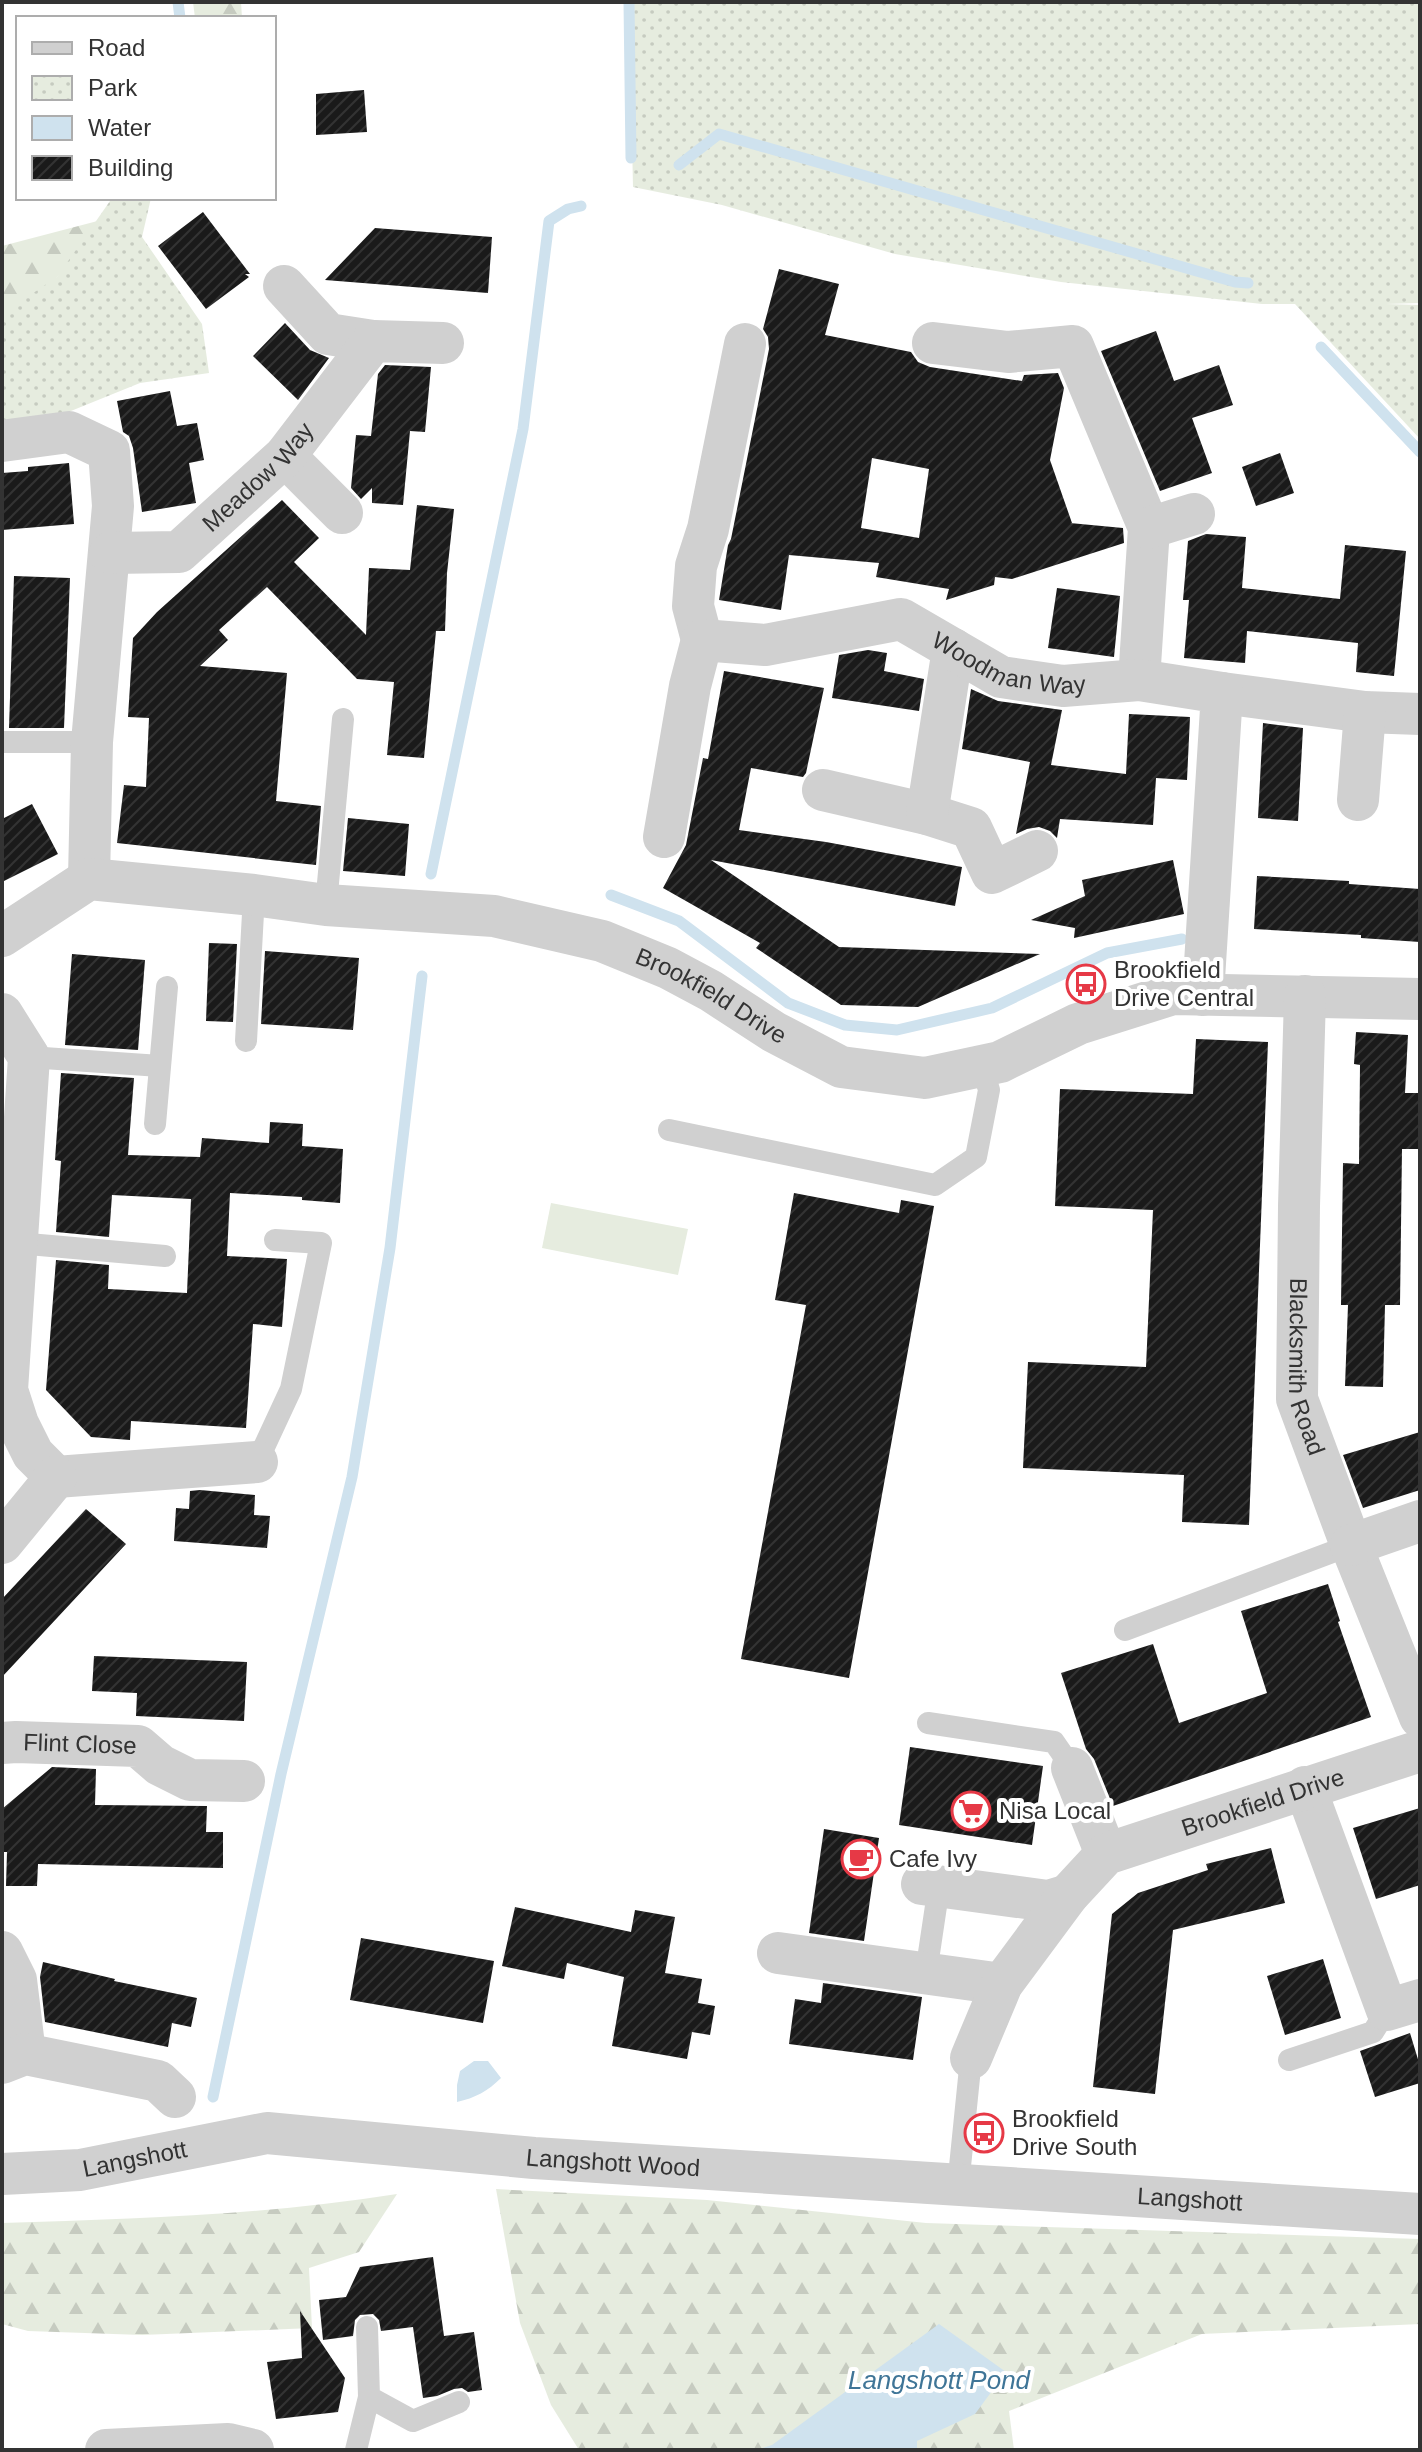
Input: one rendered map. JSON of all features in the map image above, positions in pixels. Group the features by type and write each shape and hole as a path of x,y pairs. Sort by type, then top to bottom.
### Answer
{"street":[{"path":"284,286 328,334 373,341 443,343"},
{"name":"Meadow Way","path":"110,553 179,552 285,456 373,341"},
{"path":"933,343 1008,352 1073,346 1149,528 1139,680"},
{"path":"664,837 690,686 702,640 693,606 696,566 708,529 745,344"},
{"path":"2,441 69,432 109,451 113,506 92,742 89,879 2,936"},
{"path":"285,456 342,513"},
{"path":"1149,528 1194,514"},
{"name":"Woodman Way","path":"702,640 765,645 901,619 1001,677 1063,686 1139,680 1365,712 1420,714"},
{"path":"927,814 953,649"},
{"path":"1203,995 1222,693"},
{"path":"1358,800 1365,712"},
{"path":"823,790 927,814 971,828 992,873 1037,851"},
{"name":"Brookfield Drive","path":"89,879 326,905 494,916 602,941 668,968 711,991 774,1032 841,1067 925,1078 1000,1062 1078,1024 1173,994 1420,999"},
{"name":"Blacksmith Road","path":"1305,996 1297,1399 1420,1717"},
{"path":"2,1014 29,1057 5,1390 33,1454 56,1477"},
{"path":"2,1543 56,1477 257,1462"},
{"path":"1351,1545 1420,1521"},
{"name":"Flint Close","path":"2,1743 138,1746 160,1765 190,1780 244,1781"},
{"name":"Brookfield Drive","path":"1106,1854 1420,1751"},
{"path":"971,2058 1002,1984 1068,1895 1106,1854 1072,1768"},
{"path":"1305,1787 1404,2005"},
{"path":"930,1885 1048,1901 1068,1895"},
{"path":"2,1952 16,1980 14,2058 158,2081 175,2097"},
{"path":"778,1953 1002,1984"},
{"name":"Langshott Wood","path":"267,2133 534,2158 958,2186"},
{"name":"Langshott","path":"2,2174 80,2170 267,2133"},
{"name":"Langshott","path":"958,2186 1420,2214"},
{"path":"106,2450 228,2444 253,2450"}],"lane":[{"path":"326,905 343,719"},
{"path":"2,742 92,742"},
{"path":"246,1041 254,895"},
{"path":"155,1124 167,987"},
{"path":"29,1057 160,1066"},
{"path":"669,1130 935,1185 976,1157 989,1090 982,1066"},
{"path":"257,1462 291,1389 321,1243 275,1240"},
{"path":"17,1243 165,1256"},
{"path":"1125,1630 1351,1545"},
{"path":"928,1723 1054,1742 1072,1768"},
{"path":"926,1973 930,1885"},
{"path":"1289,2060 1373,2032 1404,2005"},
{"path":"958,2186 971,2058"},
{"path":"356,2450 369,2397 367,2327"},
{"path":"369,2397 413,2421 459,2402"}],"green space":[{"path":"193,2 241,2 242,16 195,16"},
{"path":"629,2 1420,2 1420,303 1386,304 1420,305 1420,439 1295,304 1262,304 1061,282 895,254 722,205 633,187"},
{"path":"151,200 142,237 202,324 209,373 140,383 66,413 2,423 2,314 57,277 110,201"},
{"path":"109,218 45,291 2,317 2,246"},
{"path":"551,1203 688,1229 678,1275 542,1248"},
{"path":"496,2189 707,2200 926,2223 1420,2239 1420,2324 1202,2334 1009,2411 1014,2450 579,2450 551,2405 520,2323"},
{"path":"397,2194 359,2252 309,2268 312,2328 142,2335 28,2331 2,2324 2,2223 249,2211"}],"water":[{"path":"474,2061 488,2061 501,2078 481,2093 457,2102 460,2071"},
{"name":"Langshott Pond","path":"939,2324 1006,2372 975,2414 917,2441 917,2450 757,2450 772,2445"}],"building":[{"path":"364,90 367,132 316,135 316,94"},
{"path":"203,212 250,274 245,274 249,277 206,309 158,246"},
{"path":"375,228 492,237 488,293 325,280"},
{"path":"779,269 839,284 825,335 911,352 918,362 930,367 1022,381 1024,375 1058,373 1064,388 1050,460 1070,523 1123,528 1124,543 1012,579 995,577 994,585 946,600 949,589 876,577 879,563 789,555 781,610 719,600 769,349 768,337 763,329","holes":["872,458 929,469 919,538 861,528"]},
{"path":"285,323 310,350 329,358 298,400 253,356"},
{"path":"1156,331 1174,381 1219,365 1233,405 1192,418 1212,473 1160,491 1101,351"},
{"path":"385,365 431,367 425,432 410,431 403,505 372,503 372,488 361,499 351,488 356,435 371,436 378,374"},
{"path":"170,391 177,426 197,423 204,460 189,463 196,503 142,512 133,448 129,436 123,432 117,401"},
{"path":"1280,453 1294,493 1256,506 1242,467"},
{"path":"69,463 74,524 2,530 2,473"},
{"path":"282,500 319,538 294,562 366,635 369,568 410,570 417,505 454,509 445,631 436,631 424,758 387,755 394,682 357,679 267,587 219,630 228,640 200,666 287,673 276,801 321,806 316,865 117,843 124,785 146,787 149,718 128,717 133,638 157,612"},
{"path":"1206,534 1246,537 1242,588 1340,599 1345,545 1406,551 1394,676 1356,672 1358,643 1247,631 1245,663 1184,658 1189,600 1183,600 1188,541"},
{"path":"14,576 70,578 64,728 9,728"},
{"path":"1057,588 1120,596 1114,657 1048,648"},
{"path":"868,650 887,653 884,671 924,679 919,711 832,698 839,655"},
{"path":"724,671 824,688 806,773 803,777 751,768 739,830 826,842 962,867 955,906 711,860 839,947 1040,954 918,1007 841,1005 756,948 760,943 663,888 686,845 703,758 708,759"},
{"path":"971,689 998,701 1062,710 1051,765 1126,774 1129,714 1190,717 1187,780 1156,778 1153,825 1060,819 1057,838 1039,827 1016,834 1030,762 962,749"},
{"path":"1263,723 1303,728 1298,821 1258,818"},
{"path":"32,804 58,854 2,882 2,819"},
{"path":"348,818 409,824 405,876 343,871"},
{"path":"1173,860 1184,914 1074,938 1075,928 1031,920 1085,896 1082,880"},
{"path":"1257,876 1420,889 1420,942 1254,929"},
{"path":"209,943 237,944 233,1022 206,1021"},
{"path":"265,951 359,958 353,1030 261,1024"},
{"path":"72,954 145,960 138,1050 65,1045"},
{"path":"1356,1032 1408,1035 1405,1093 1418,1093 1418,1149 1402,1149 1400,1305 1385,1305 1383,1387 1345,1386 1348,1305 1341,1305 1343,1163 1359,1164 1360,1065 1354,1064"},
{"path":"1196,1039 1268,1042 1249,1525 1182,1522 1184,1475 1023,1468 1028,1362 1146,1367 1153,1210 1055,1206 1060,1089 1193,1094"},
{"path":"61,1073 134,1078 128,1155 200,1157 202,1138 269,1143 270,1122 303,1124 302,1146 343,1149 340,1203 302,1200 302,1197 230,1193 227,1256 287,1259 282,1327 253,1324 246,1428 131,1421 130,1440 91,1437 46,1390 56,1260 109,1265 108,1289 187,1293 191,1199 112,1195 109,1237 56,1232 61,1161 55,1160"},
{"path":"794,1193 899,1213 901,1200 934,1206 849,1678 741,1659 806,1305 775,1300"},
{"path":"1420,1432 1420,1490 1363,1508 1343,1455"},
{"path":"190,1491 255,1495 254,1515 270,1516 267,1548 174,1541 176,1508 189,1509"},
{"path":"86,1509 126,1544 2,1677 2,1599"},
{"path":"1328,1584 1371,1717 1113,1806 1094,1759 1086,1749 1061,1673 1153,1644 1179,1723 1267,1693 1241,1611"},
{"path":"94,1656 247,1662 244,1721 136,1716 137,1693 92,1691"},
{"path":"910,1747 1043,1766 1032,1845 899,1825"},
{"path":"52,1767 96,1769 95,1805 207,1806 206,1832 223,1832 223,1868 38,1864 37,1886 6,1886 7,1852 2,1852 2,1809"},
{"path":"1420,1808 1420,1885 1376,1899 1353,1828"},
{"path":"824,1829 879,1838 864,1941 809,1933"},
{"path":"1271,1848 1285,1903 1173,1930 1155,2094 1093,2087 1112,1914 1138,1893 1208,1870 1206,1864"},
{"path":"515,1907 631,1932 635,1910 675,1917 665,1973 702,1979 698,2003 715,2006 710,2035 692,2032 687,2059 612,2046 624,1977 567,1963 564,1979 502,1966"},
{"path":"361,1938 494,1961 483,2023 350,2000"},
{"path":"1323,1959 1341,2018 1285,2035 1267,1976"},
{"path":"43,1962 197,1998 191,2027 172,2023 168,2047 45,2022 40,1977"},
{"path":"823,1983 922,1997 913,2060 789,2044 795,1999 821,2003"},
{"path":"1410,2033 1420,2066 1420,2083 1375,2097 1360,2051"},
{"path":"433,2257 444,2336 474,2332 482,2390 468,2392 462,2388 454,2389 423,2398 413,2327 381,2331 379,2320 373,2314 360,2315 355,2320 353,2336 323,2340 319,2300 346,2297 360,2267"},
{"path":"300,2311 345,2378 338,2412 276,2419 267,2362 302,2358"}],"waterway":[{"path":"178,2 180,16"},
{"path":"629,2 631,158"},
{"path":"679,165 719,134 1235,282 1248,283"},
{"path":"431,874 523,429 549,221 568,209 581,206"},
{"path":"1321,347 1420,452"},
{"path":"611,895 679,921 788,1003 845,1025 897,1030 992,1008 1107,953 1182,939"},
{"path":"213,2097 281,1774 352,1477 390,1248 422,976"}],"place":[{"name":"Brookfield Drive Central","path":"1086,984"},
{"name":"Nisa Local","path":"971,1811"},
{"name":"Cafe Ivy","path":"861,1859"},
{"name":"Brookfield Drive South","path":"984,2133"}]}
